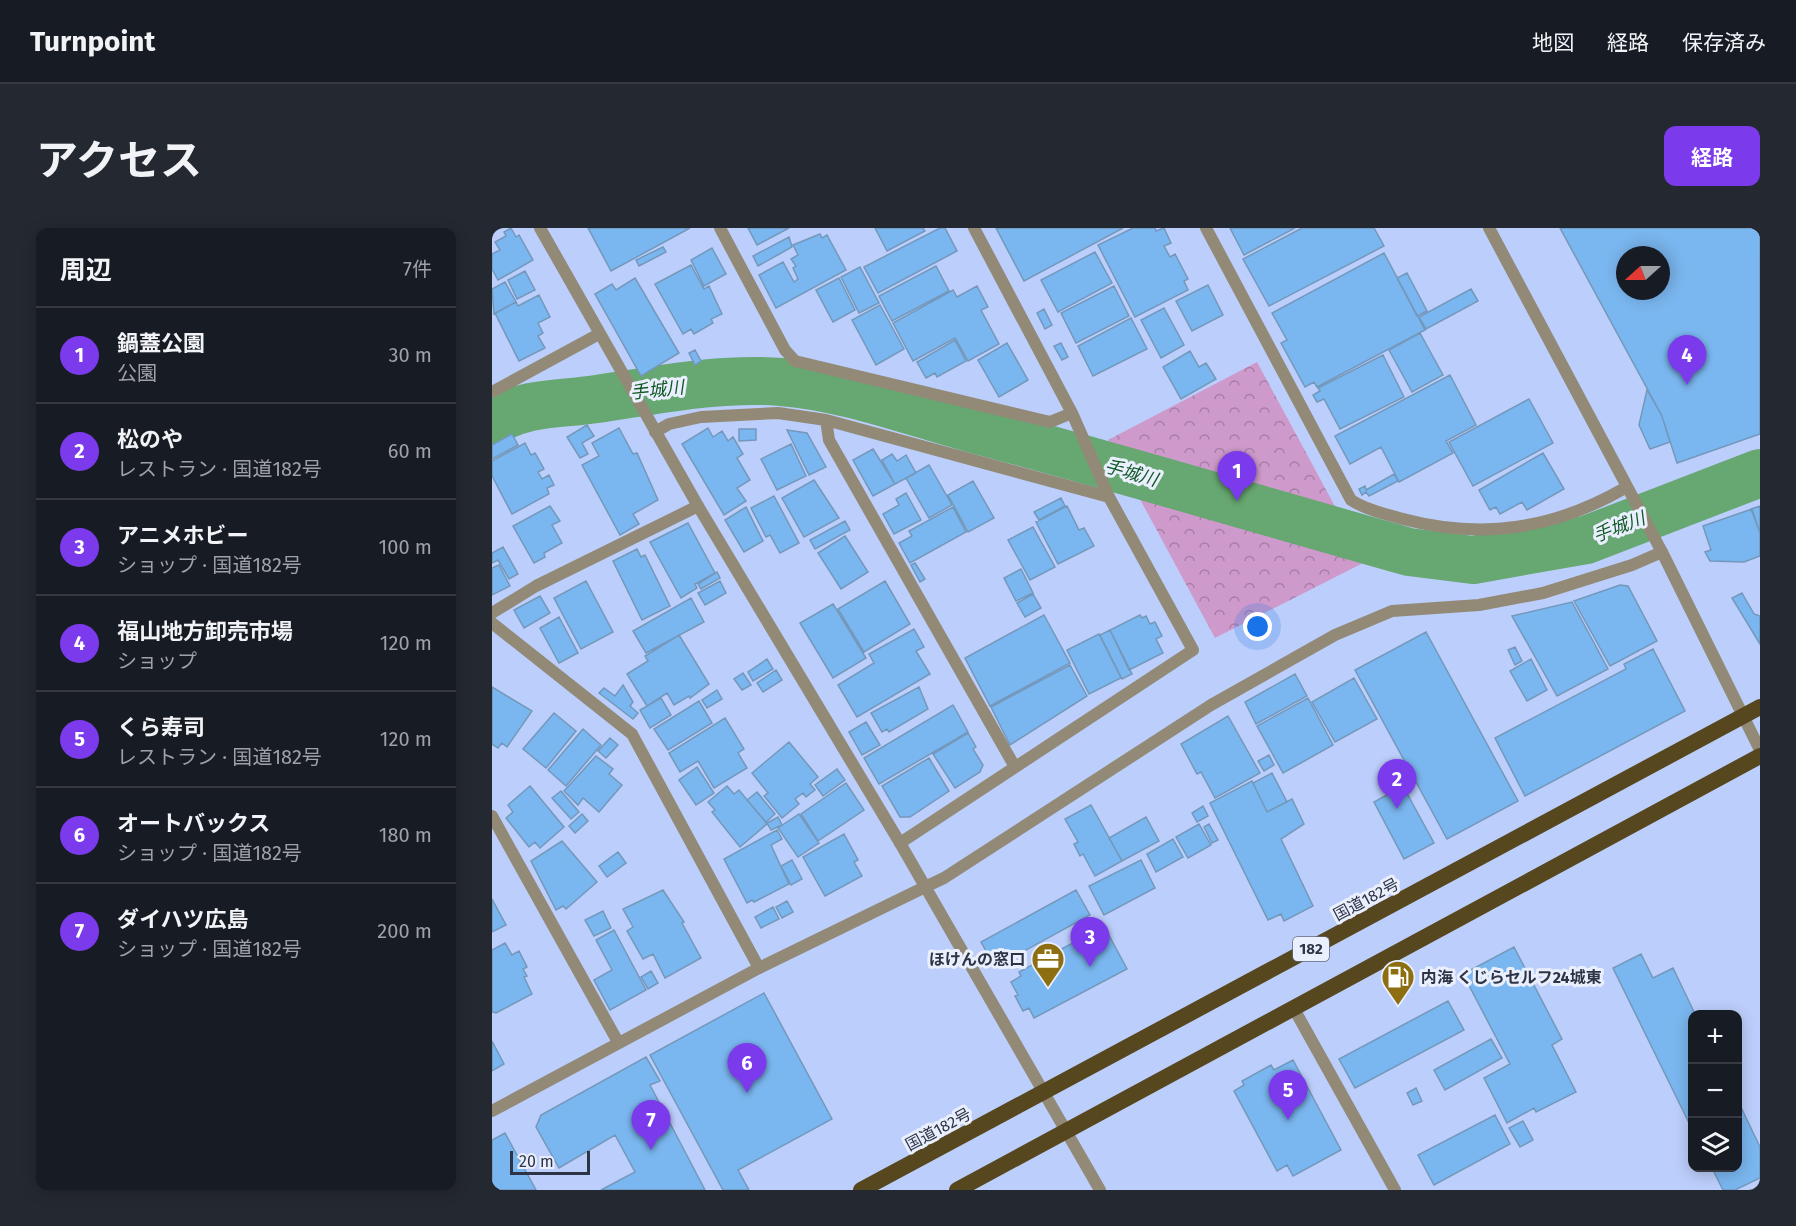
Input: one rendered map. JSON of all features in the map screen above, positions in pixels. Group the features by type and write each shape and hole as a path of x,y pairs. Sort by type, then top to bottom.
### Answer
{"highway":[{"name":"国道182号","path":"861,1190 1760,707"},
{"name":"182","path":"957,1190 1760,756"}],"street":[{"path":"540,228 698,506 900,843 1100,1190"},
{"path":"720,228 785,350 795,361 1050,422 1072,413"},
{"path":"900,843 1193,650 1107,492 1072,413 974,228"},
{"path":"1206,228 1351,500 1364,508 1438,527 1468,531 1512,530 1628,492"},
{"path":"1489,228 1659,548 1760,750"},
{"path":"492,392 599,333"},
{"path":"655,432 669,424 701,417 778,413 826,420 1107,492"},
{"path":"826,420 829,441 1015,767"},
{"path":"492,613 536,586 698,506"},
{"path":"492,1111 759,968 944,878 1211,705 1335,635 1392,611 1479,605 1543,593 1632,565 1659,548"},
{"path":"492,623 632,734 759,968"},
{"path":"492,816 618,1042"},
{"path":"1293,1007 1395,1190"}],"green space":[{"path":"1257,362 1365,562 1215,638 1108,440"}],"building":[{"path":"511,228 516,237 519,235 533,260 498,280 492,269 492,254 500,250 495,242 506,236 504,232"},
{"path":"588,228 690,228 611,271"},
{"path":"748,228 789,228 757,245"},
{"path":"875,228 923,228 925,231 887,251"},
{"path":"940,228 945,228 957,251 878,293 864,267"},
{"path":"996,228 1123,228 1024,281"},
{"path":"1133,228 1155,228 1156,231 1164,228 1171,243 1164,246 1170,257 1175,254 1188,279 1184,281 1188,290 1135,317 1098,245"},
{"path":"1230,228 1295,228 1244,255"},
{"path":"1302,228 1374,228 1384,246 1269,306 1243,259"},
{"path":"1560,228 1760,228 1760,434 1677,463 1662,416"},
{"path":"820,234 822,238 827,235 846,270 776,308 759,275 783,262 794,282 798,279 793,268 796,266 791,259 798,255 793,245"},
{"path":"789,237 792,247 758,266 753,256"},
{"path":"663,247 666,252 639,266 636,260"},
{"path":"712,248 726,274 704,286 691,260"},
{"path":"1095,252 1112,283 1058,312 1041,280"},
{"path":"1384,253 1425,330 1317,387 1314,382 1305,387 1281,343 1287,340 1272,313"},
{"path":"691,265 704,289 709,286 722,314 711,319 713,323 694,334 691,329 683,334 655,284"},
{"path":"936,266 949,291 892,321 879,296"},
{"path":"860,267 879,303 859,313 841,277"},
{"path":"525,271 535,290 517,299 508,280"},
{"path":"1407,273 1427,311 1417,316 1397,278"},
{"path":"635,278 679,353 641,376 595,294 612,284 616,290"},
{"path":"839,278 855,310 833,322 816,290"},
{"path":"505,282 516,302 494,314 492,289"},
{"path":"1208,285 1223,315 1192,331 1176,301"},
{"path":"977,286 988,307 981,310 999,344 968,361 955,338 913,361 893,323 953,290 957,297"},
{"path":"1114,286 1129,316 1076,343 1061,313"},
{"path":"1471,289 1478,301 1426,329 1419,317"},
{"path":"539,295 550,317 538,323 543,333 538,336 545,348 519,361 495,313 516,302 518,306"},
{"path":"880,305 904,349 876,365 852,320"},
{"path":"1164,308 1184,345 1161,358 1141,320"},
{"path":"1044,309 1052,325 1045,329 1037,313"},
{"path":"1131,318 1147,349 1093,376 1078,346"},
{"path":"1420,333 1443,375 1412,392 1389,350"},
{"path":"955,340 966,361 937,377 935,373 926,378 917,362"},
{"path":"1007,343 1028,380 999,397 978,360"},
{"path":"1061,343 1068,357 1062,360 1054,346"},
{"path":"695,350 701,361 695,365 689,353"},
{"path":"1190,351 1199,367 1206,363 1216,379 1181,399 1163,367"},
{"path":"1383,355 1404,397 1340,429 1324,399 1317,402 1313,395 1320,391 1318,388"},
{"path":"1450,375 1476,425 1446,441 1453,453 1399,482 1381,447 1350,464 1335,436"},
{"path":"1647,390 1662,416 1670,442 1650,449 1639,425"},
{"path":"1529,399 1553,443 1473,486 1449,442"},
{"path":"587,425 594,436 582,443 588,454 580,458 567,437"},
{"path":"619,428 633,454 637,453 658,500 633,514 639,524 620,535 582,465 599,456 592,443"},
{"path":"708,428 713,437 722,431 728,441 733,437 743,454 737,458 750,480 737,488 746,501 724,515 682,444"},
{"path":"739,429 756,429 756,440 739,441"},
{"path":"787,430 807,433 826,467 809,475"},
{"path":"512,434 518,445 492,459 492,445"},
{"path":"525,443 531,455 535,453 544,469 538,472 542,479 549,475 554,485 547,488 549,494 512,514 492,476 492,461"},
{"path":"791,444 806,476 777,490 761,459"},
{"path":"873,449 895,484 873,496 853,460"},
{"path":"1543,453 1564,489 1527,510 1522,502 1500,514 1496,507 1490,510 1479,490"},
{"path":"892,454 897,461 906,455 916,473 895,484 882,460"},
{"path":"929,465 952,505 929,518 906,478"},
{"path":"1394,474 1398,481 1369,496 1366,492 1362,495 1359,489 1365,486 1366,490"},
{"path":"814,480 839,518 804,537 782,498"},
{"path":"973,481 994,518 968,532 948,495"},
{"path":"906,493 921,520 894,534 883,514 899,505 896,499"},
{"path":"774,496 799,543 780,553 770,535 766,537 751,508"},
{"path":"1061,498 1065,506 1039,520 1034,512"},
{"path":"550,506 560,521 552,525 562,543 544,553 545,557 534,563 513,526"},
{"path":"1067,506 1079,530 1084,528 1094,546 1058,564 1036,522"},
{"path":"1760,506 1760,533 1751,509"},
{"path":"746,507 763,541 744,552 725,520"},
{"path":"953,507 966,532 910,563 899,543 912,536 909,531"},
{"path":"1752,509 1760,533 1760,556 1744,562 1710,561 1705,552 1711,550 1703,526"},
{"path":"845,521 850,530 815,549 810,540"},
{"path":"688,523 715,573 695,584 697,588 681,598 650,542"},
{"path":"1033,527 1055,567 1030,580 1008,540"},
{"path":"845,536 868,572 841,589 818,553"},
{"path":"503,547 518,574 509,579 498,560 492,563 492,553"},
{"path":"637,549 641,557 645,555 670,606 642,620 613,561"},
{"path":"915,563 925,579 920,582 911,565"},
{"path":"499,565 510,586 492,595 492,568"},
{"path":"1021,569 1033,593 1016,601 1004,578"},
{"path":"717,572 720,578 701,589 698,584"},
{"path":"586,581 613,632 581,649 554,598"},
{"path":"720,581 726,593 705,605 698,593"},
{"path":"885,581 910,624 864,652 838,609"},
{"path":"1620,585 1628,586 1657,641 1610,666 1574,601"},
{"path":"1742,593 1754,614 1760,616 1760,644 1732,598"},
{"path":"1033,594 1041,608 1025,617 1017,603"},
{"path":"540,596 550,613 524,628 514,610"},
{"path":"691,598 704,622 646,653 633,631"},
{"path":"1572,602 1608,669 1557,696 1512,616"},
{"path":"833,604 866,658 833,678 800,623"},
{"path":"1044,615 1070,663 990,706 965,658"},
{"path":"1140,615 1142,618 1146,616 1150,624 1155,622 1162,636 1156,639 1163,653 1129,670 1110,630"},
{"path":"559,617 578,653 559,663 540,628"},
{"path":"914,629 924,647 916,651 930,674 857,717 838,685 874,663 869,654"},
{"path":"1110,630 1132,674 1122,679 1100,635"},
{"path":"1426,632 1518,801 1447,839 1355,670"},
{"path":"1099,634 1121,678 1089,694 1067,650"},
{"path":"679,635 709,684 690,698 689,696 674,705 667,693 647,706 627,674 648,661 645,656"},
{"path":"1515,647 1522,661 1515,665 1508,650"},
{"path":"1653,649 1685,711 1525,796 1495,738 1626,669 1624,664"},
{"path":"767,659 773,669 753,681 748,672"},
{"path":"1531,659 1547,690 1527,701 1510,671"},
{"path":"1070,665 1087,696 1010,745 991,707"},
{"path":"776,670 782,680 763,692 757,683"},
{"path":"743,673 751,685 742,690 734,679"},
{"path":"1295,674 1307,696 1256,724 1245,702"},
{"path":"1354,678 1377,719 1335,742 1312,702"},
{"path":"623,685 633,702 630,706 638,713 633,719 599,693 604,688 615,696"},
{"path":"492,687 532,711 507,747 502,743 498,748 492,744"},
{"path":"919,687 928,709 889,732 887,729 882,732 871,713"},
{"path":"717,690 722,699 707,708 702,700"},
{"path":"661,698 671,715 650,728 640,710"},
{"path":"1308,698 1333,745 1283,773 1257,726"},
{"path":"699,701 712,723 668,750 654,729"},
{"path":"953,705 968,732 879,784 864,758"},
{"path":"554,713 576,731 546,768 523,749"},
{"path":"1228,716 1260,773 1215,798 1201,772 1197,774 1181,744"},
{"path":"725,718 744,749 738,753 747,768 714,788 698,761 680,772 669,753"},
{"path":"866,722 880,745 862,755 849,732"},
{"path":"583,729 601,745 566,786 548,770"},
{"path":"968,733 976,747 973,749 983,765 980,772 955,788 933,754"},
{"path":"610,738 618,745 606,758 598,751"},
{"path":"789,742 818,777 810,784 815,790 806,797 803,793 795,799 799,804 782,818 764,796 768,793 752,773"},
{"path":"1269,755 1274,765 1264,771 1258,761"},
{"path":"596,756 613,769 609,774 622,785 599,812 583,798 578,805 564,791"},
{"path":"929,758 949,791 910,817 900,817 882,786"},
{"path":"697,767 714,793 696,805 679,780"},
{"path":"837,769 845,780 823,796 815,785"},
{"path":"1272,773 1287,802 1267,812 1253,783"},
{"path":"1252,781 1267,812 1292,799 1304,824 1281,839 1313,906 1284,921 1281,914 1268,920 1210,803"},
{"path":"846,783 864,810 818,841 801,814"},
{"path":"530,786 564,827 540,848 535,842 529,847 506,818 513,812 508,805"},
{"path":"727,786 734,794 739,790 767,824 740,847 712,812 715,810 708,802"},
{"path":"1403,786 1434,843 1404,859 1374,802"},
{"path":"561,791 579,812 571,819 552,798"},
{"path":"757,792 775,814 766,822 747,800"},
{"path":"1091,805 1122,861 1095,876 1083,854 1080,856 1074,844 1078,842 1065,819"},
{"path":"1203,806 1208,816 1197,822 1192,813"},
{"path":"582,814 588,821 575,833 569,826"},
{"path":"799,814 819,843 798,857 778,828"},
{"path":"778,817 782,825 771,830 767,823"},
{"path":"1146,817 1159,841 1122,861 1109,838"},
{"path":"1199,824 1211,845 1188,858 1176,837"},
{"path":"1209,824 1218,840 1212,843 1204,827"},
{"path":"777,830 782,839 771,845 789,884 754,902 752,900 747,903 724,859"},
{"path":"844,834 858,860 854,862 862,876 825,896 803,857"},
{"path":"1173,839 1183,857 1156,872 1147,854"},
{"path":"562,841 597,882 566,909 563,906 556,910 531,861"},
{"path":"618,852 626,863 607,877 599,866"},
{"path":"792,860 802,879 791,885 781,866"},
{"path":"1141,860 1155,888 1104,915 1089,886"},
{"path":"663,890 684,922 682,923 701,958 665,978 653,954 643,959 627,931 633,927 623,909"},
{"path":"1076,890 1090,915 995,967 981,942"},
{"path":"492,899 506,925 492,932"},
{"path":"787,901 793,912 782,918 776,907"},
{"path":"773,907 779,919 761,928 755,917"},
{"path":"603,911 611,928 594,936 585,920"},
{"path":"1104,926 1127,969 1034,1018 1029,1008 1023,1011 1011,982 1021,976 1019,972"},
{"path":"614,930 646,990 610,1010 594,980 612,970 596,940"},
{"path":"505,943 512,955 519,951 527,967 523,969 527,976 524,977 532,994 496,1013 492,1012 492,950"},
{"path":"1514,947 1562,1039 1552,1045 1576,1092 1536,1112 1534,1108 1507,1123 1484,1078 1510,1064 1463,974"},
{"path":"1641,954 1653,978 1673,968 1693,1010 1688,1010 1688,1121 1613,968"},
{"path":"651,971 658,983 648,989 641,977"},
{"path":"764,993 832,1119 738,1170 749,1190 723,1190 650,1055"},
{"path":"1448,1001 1464,1030 1355,1088 1339,1059"},
{"path":"1491,1039 1502,1058 1445,1090 1434,1070"},
{"path":"492,1041 504,1064 492,1071"},
{"path":"646,1057 660,1081 650,1085 705,1190 601,1190 635,1172 615,1135 559,1168 536,1127 541,1115"},
{"path":"1293,1060 1341,1150 1293,1176 1287,1165 1277,1171 1234,1091 1244,1085 1242,1081 1271,1065 1274,1070"},
{"path":"1416,1088 1422,1101 1413,1105 1407,1093"},
{"path":"1742,1109 1760,1147 1760,1178 1735,1190 1723,1190 1714,1172 1742,1172"},
{"path":"1495,1115 1510,1144 1434,1185 1418,1155"},
{"path":"1523,1121 1533,1140 1520,1147 1509,1128"},
{"path":"505,1133 536,1190 492,1190 492,1140"}],"waterway":[{"name":"手城川","path":"492,421 532,407 689,385 735,381 804,384 876,401 1409,552 1473,560 1586,540 1760,473"}],"place":[{"name":"福山地方卸売市場","path":"1687,385"},
{"name":"鍋蓋公園","path":"1237,501"},
{"name":"松のや","path":"1397,809"},
{"name":"アニメホビー","path":"1090,967"},
{"name":"ほけんの窓口","path":"1048,988"},
{"name":"内海 くじらセルフ24城東","path":"1398,1006"},
{"name":"オートバックス","path":"747,1093"},
{"name":"くら寿司","path":"1288,1120"},
{"name":"ダイハツ広島","path":"651,1150"}]}
